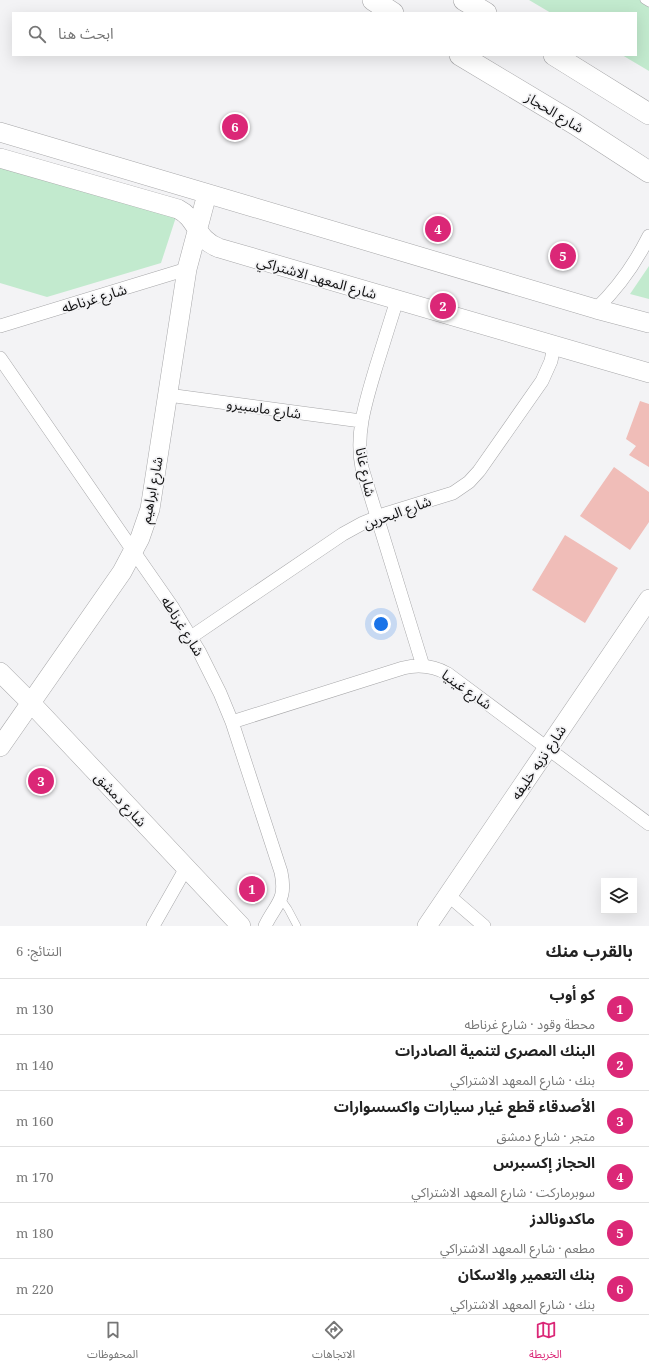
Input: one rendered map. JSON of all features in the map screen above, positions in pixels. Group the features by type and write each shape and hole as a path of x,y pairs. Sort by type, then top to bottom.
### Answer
{"main road":[{"path":"373,0 391,12"},
{"path":"464,0 484,12"},
{"name":"شارع الحجاز","path":"462,56 575,124 649,172"},
{"path":"556,56 649,114"}],"street":[{"path":"0,132 596,309 649,323"},
{"name":"شارع المعهد الاشتراكي","path":"0,158 178,209 190,218 197,231 207,241 218,248 649,373"},
{"name":"شارع ابراهيم","path":"0,747 118,578 134,552 146,524 150,509 187,269 207,194"},
{"path":"596,309 614,291 630,270 649,236"},
{"name":"شارع غرناطه","path":"0,326 187,269"},
{"name":"شارع غانا","path":"397,300 365,403 359,437 360,461 423,666"},
{"name":"شارع البحرين","path":"191,637 343,534 377,517 462,488 480,471 542,381 551,361 554,346"},
{"name":"شارع غرناطه","path":"0,358 173,608 191,637 213,679 232,722 281,872 283,885 281,899 265,926"},
{"name":"شارع ماسبيرو","path":"168,395 361,421"},
{"name":"شارع نزيه خليفه","path":"427,926 649,599"},
{"name":"شارع غينيا","path":"232,722 403,668 423,666 439,669 448,674 649,824"},
{"name":"شارع دمشق","path":"0,672 241,926"},
{"path":"153,926 186,868"},
{"path":"448,895 484,926"}],"lane":[{"path":"644,0 649,3"},
{"path":"281,899 297,926"}],"green space":[{"path":"529,0 649,0 649,71 624,56 637,56 637,12 549,12"},
{"path":"0,167 176,217 161,263 47,297 0,283"},
{"path":"649,266 649,299 630,294"}],"building":[{"path":"640,401 649,404 649,467 629,455 636,446 626,439"},
{"path":"614,467 649,492 649,522 630,550 580,516"},
{"path":"565,535 618,568 585,623 532,590"}],"place":[{"name":"بنك التعمير والاسكان","path":"235,127"},
{"name":"الحجاز إكسبرس","path":"438,229"},
{"name":"ماكدونالدز","path":"563,256"},
{"name":"البنك المصرى لتنمية الصادرات","path":"443,306"},
{"name":"الأصدقاء قطع غيار سيارات واكسسوارات","path":"41,781"},
{"name":"كو أوب","path":"252,889"}]}
